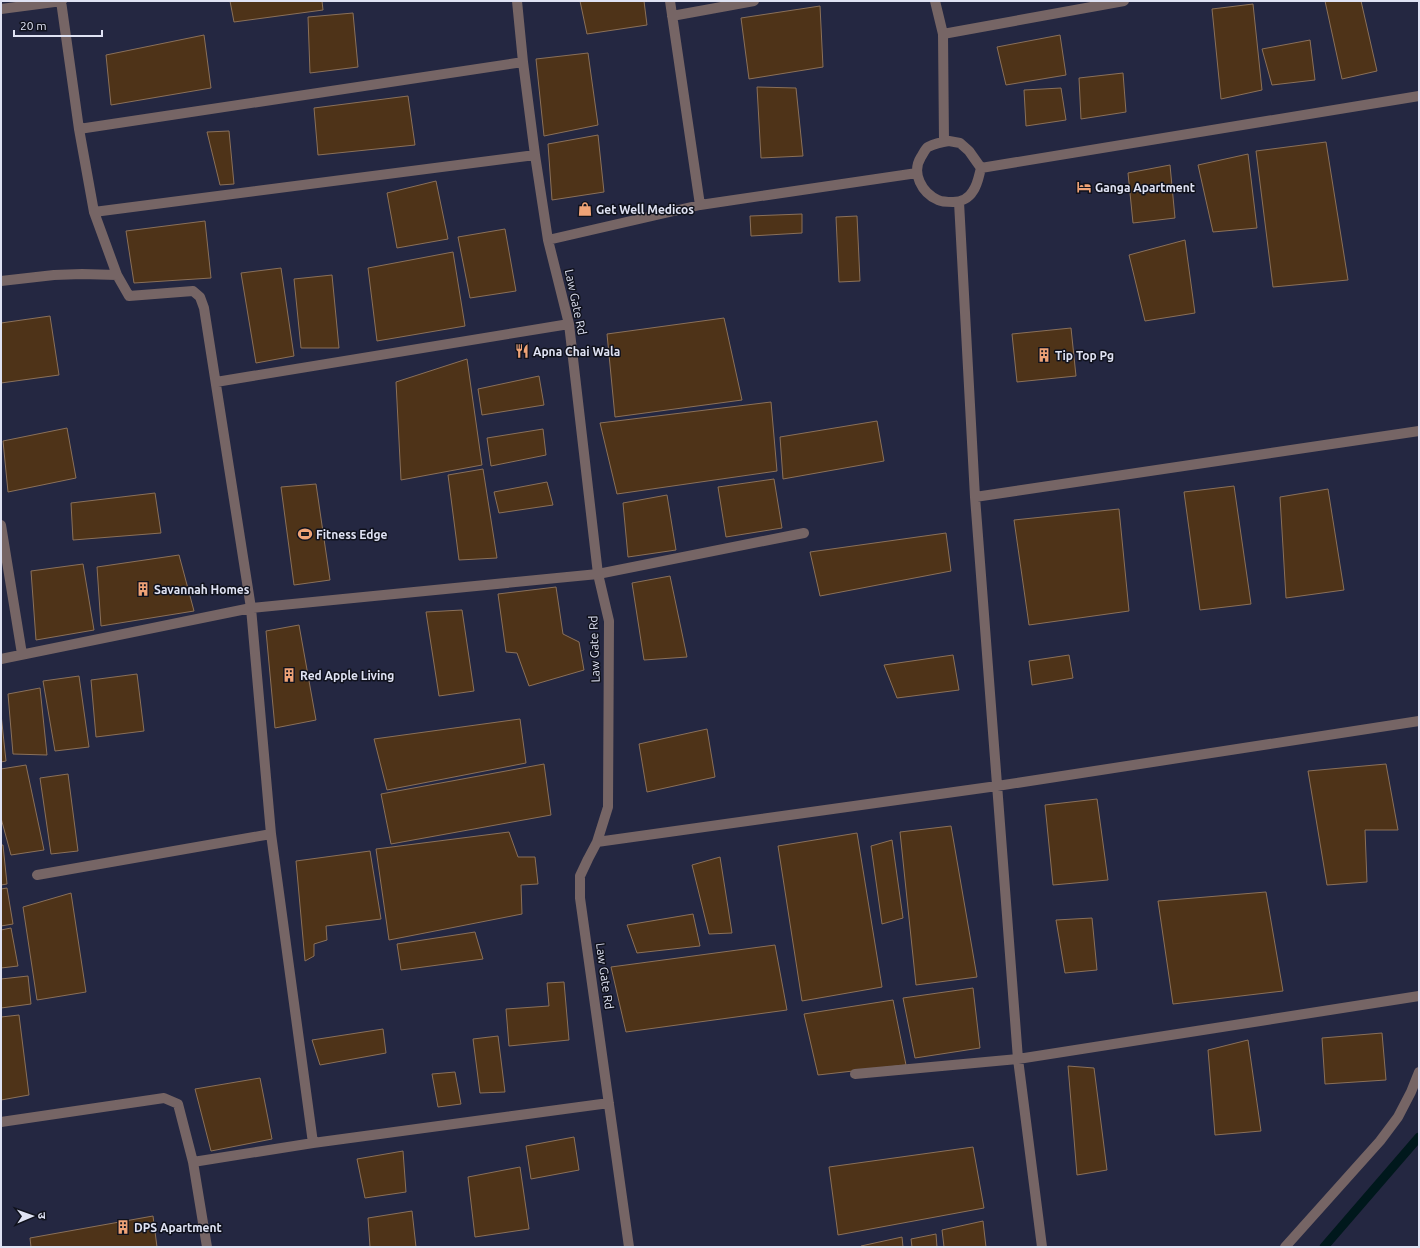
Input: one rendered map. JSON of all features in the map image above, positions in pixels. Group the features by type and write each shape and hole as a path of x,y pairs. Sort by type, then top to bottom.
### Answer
{"street":[{"path":"1,10 61,1 78,129 94,212 117,276 129,296 193,291 200,297 204,308 251,608 271,834 313,1142"},
{"name":"Law Gate Rd","path":"517,1 535,155 548,240 569,324 598,574 609,621 608,807 597,842 580,876 580,898 628,1247"},
{"path":"670,1 700,205"},
{"path":"672,16 754,1"},
{"path":"935,1 943,34 944,142"},
{"path":"943,34 1124,1"},
{"path":"78,129 523,62"},
{"path":"981,168 1419,96"},
{"path":"949,141 960,143 969,151 981,168 973,191 964,200 959,202 938,200 920,184 917,173 919,160 927,148 944,142 949,141"},
{"path":"94,212 535,155"},
{"path":"548,240 700,205 917,173"},
{"path":"959,202 975,497 1018,1059 1042,1247"},
{"path":"1,281 54,275 82,274 117,276"},
{"path":"216,382 569,324"},
{"path":"975,497 1419,431"},
{"path":"1,525 22,654"},
{"path":"1,658 251,608 598,574 804,533"},
{"path":"597,842 997,786 1419,721"},
{"path":"37,875 271,834"},
{"path":"855,1074 1018,1059 1419,996"},
{"path":"1285,1247 1380,1141 1398,1117 1411,1092 1419,1072"},
{"path":"1,1122 164,1098 178,1104 193,1162 207,1247"},
{"path":"193,1162 313,1142 609,1103"}],"building":[{"path":"230,1 322,1 323,10 234,22"},
{"path":"580,1 644,1 647,25 587,34"},
{"path":"1325,1 1361,1 1377,71 1342,79"},
{"path":"1253,4 1262,90 1221,99 1212,9"},
{"path":"820,6 823,67 749,79 741,18"},
{"path":"353,13 358,67 310,73 308,17"},
{"path":"204,35 211,88 111,105 106,55"},
{"path":"1060,35 1066,75 1006,85 997,47"},
{"path":"1310,40 1315,80 1272,85 1262,49"},
{"path":"588,53 598,125 544,136 536,59"},
{"path":"1123,73 1126,112 1081,119 1079,78"},
{"path":"757,87 796,88 803,156 761,158"},
{"path":"1061,88 1066,120 1026,126 1024,90"},
{"path":"408,96 415,145 318,155 314,108"},
{"path":"229,131 234,184 220,185 207,132"},
{"path":"598,135 604,192 552,200 548,144"},
{"path":"1326,142 1348,280 1273,287 1256,151"},
{"path":"1248,154 1257,228 1213,232 1198,165"},
{"path":"1170,165 1175,218 1133,223 1128,173"},
{"path":"436,181 448,239 397,248 387,193"},
{"path":"802,214 802,233 751,236 750,216"},
{"path":"857,216 860,281 839,282 836,217"},
{"path":"205,221 211,278 134,283 126,231"},
{"path":"505,229 516,291 470,298 458,237"},
{"path":"1185,240 1195,313 1145,321 1129,255"},
{"path":"453,252 465,326 377,341 368,268"},
{"path":"281,268 294,356 256,363 241,273"},
{"path":"332,275 339,348 301,348 294,279"},
{"path":"50,316 59,375 1,383 1,323"},
{"path":"724,318 742,400 615,417 607,334"},
{"name":"Tip Top Pg","path":"1071,328 1076,376 1017,382 1012,334"},
{"path":"467,359 482,465 401,480 396,382"},
{"path":"539,376 544,405 482,415 478,389"},
{"path":"771,402 777,471 617,494 600,423"},
{"path":"877,421 884,461 783,479 780,437"},
{"path":"67,428 76,478 8,492 3,441"},
{"path":"543,429 546,455 491,466 487,438"},
{"path":"483,469 497,558 459,560 448,475"},
{"path":"774,479 782,528 726,537 718,487"},
{"path":"547,482 553,505 499,513 494,492"},
{"name":"Fitness Edge","path":"316,484 330,580 294,585 281,487"},
{"path":"1234,486 1251,604 1200,610 1184,492"},
{"path":"1328,489 1344,590 1286,598 1280,497"},
{"path":"155,493 161,533 73,540 71,503"},
{"path":"667,495 676,550 628,557 623,503"},
{"path":"1119,509 1129,611 1029,625 1014,520"},
{"path":"946,533 951,571 820,596 810,552"},
{"name":"Savannah Homes","path":"179,555 194,611 101,626 97,567"},
{"path":"83,564 94,630 36,640 31,571"},
{"path":"670,576 687,657 644,660 632,583"},
{"path":"556,587 563,634 579,642 584,670 529,686 517,653 506,652 498,594"},
{"path":"462,610 474,691 439,696 426,612"},
{"name":"Red Apple Living","path":"299,625 316,720 275,728 266,631"},
{"path":"953,655 959,690 897,698 884,665"},
{"path":"1069,655 1073,678 1032,685 1029,661"},
{"path":"137,674 144,731 96,737 91,680"},
{"path":"79,676 89,747 55,751 43,681"},
{"path":"40,688 47,755 13,754 8,694"},
{"path":"1,714 6,761 1,762"},
{"path":"520,719 526,763 387,790 374,739"},
{"path":"707,729 715,777 647,792 639,744"},
{"path":"544,764 551,815 391,844 381,794"},
{"path":"1386,764 1398,830 1365,830 1367,882 1327,885 1308,771"},
{"path":"26,765 44,850 11,855 1,818 1,769"},
{"path":"68,774 78,851 51,854 40,778"},
{"path":"1097,799 1108,880 1053,885 1045,805"},
{"path":"951,826 977,977 916,985 900,832"},
{"path":"509,832 518,857 535,857 538,884 521,885 522,914 389,940 376,849"},
{"path":"857,833 882,987 802,1001 778,846"},
{"path":"892,840 903,918 882,924 871,846"},
{"path":"1,845 3,845 7,884 1,885"},
{"path":"370,851 381,919 326,926 327,940 314,944 314,956 305,961 296,861"},
{"path":"720,857 732,933 709,934 692,865"},
{"path":"7,888 13,924 1,926 1,889"},
{"path":"1266,892 1283,991 1173,1004 1158,901"},
{"path":"71,893 86,992 37,1000 23,907"},
{"path":"693,914 700,946 637,953 627,925"},
{"path":"1092,918 1097,970 1065,973 1056,920"},
{"path":"11,928 18,966 1,968 1,930"},
{"path":"475,932 483,959 401,970 397,944"},
{"path":"775,945 787,1010 626,1032 611,967"},
{"path":"28,976 31,1004 1,1008 1,979"},
{"path":"564,982 569,1040 509,1046 506,1009 549,1006 547,983"},
{"path":"973,988 980,1048 915,1058 903,998"},
{"path":"893,1000 906,1065 818,1075 804,1014"},
{"path":"19,1015 29,1095 1,1100 1,1017"},
{"path":"383,1029 386,1053 320,1065 312,1040"},
{"path":"1382,1033 1386,1080 1325,1084 1322,1038"},
{"path":"498,1036 505,1092 480,1093 473,1039"},
{"path":"1248,1040 1261,1131 1215,1135 1208,1050"},
{"path":"1068,1066 1094,1068 1107,1170 1077,1175"},
{"path":"455,1072 461,1104 438,1107 432,1074"},
{"path":"260,1078 272,1139 211,1151 195,1089"},
{"path":"574,1137 579,1170 531,1179 526,1146"},
{"path":"973,1147 984,1208 838,1235 829,1167"},
{"path":"403,1151 406,1192 365,1198 357,1159"},
{"path":"520,1167 529,1229 475,1237 468,1177"},
{"path":"412,1211 416,1247 370,1247 368,1218"},
{"name":"DPS Apartment","path":"153,1216 157,1247 31,1247 30,1238"},
{"path":"983,1221 986,1247 944,1247 942,1230"},
{"path":"936,1234 937,1247 912,1247 911,1239"},
{"path":"902,1237 903,1247 861,1247 861,1246"}],"waterway":[{"path":"1324,1247 1419,1137"}],"place":[{"name":"Ganga Apartment","path":"1084,187"},
{"name":"Get Well Medicos","path":"585,209"},
{"name":"Apna Chai Wala","path":"522,351"},
{"name":"Tip Top Pg","path":"1044,355"},
{"name":"Fitness Edge","path":"305,534"},
{"name":"Savannah Homes","path":"143,589"},
{"name":"Red Apple Living","path":"289,675"},
{"name":"DPS Apartment","path":"123,1227"}]}
